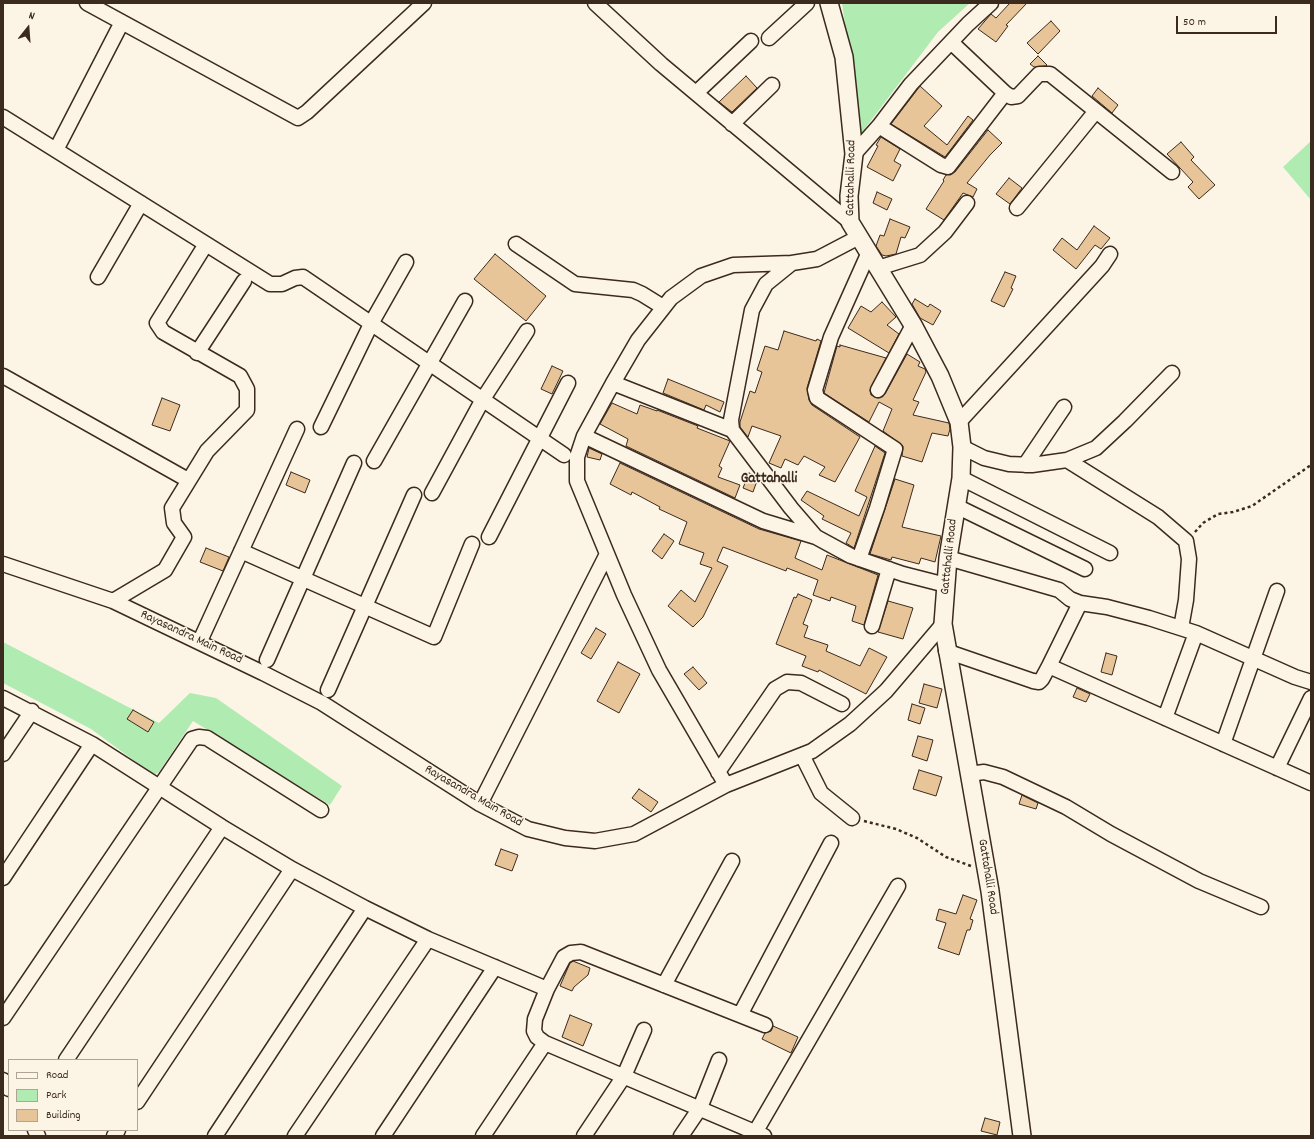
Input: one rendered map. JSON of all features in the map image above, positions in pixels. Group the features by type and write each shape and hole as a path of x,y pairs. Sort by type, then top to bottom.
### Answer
{"main road":[{"name":"Gattahalli Road","path":"830,3 844,57 854,154 849,196 850,222 913,325 940,376 959,422 962,447 960,478 948,558 942,624 986,871 1022,1136"}],"street":[{"path":"87,3 298,118 319,102 424,3"},
{"path":"595,3 661,64 850,222"},
{"path":"769,38 807,3"},
{"path":"854,154 879,126 911,84 950,42 991,3"},
{"path":"56,150 122,22"},
{"path":"696,93 751,41"},
{"path":"950,42 1005,94 1011,97 1018,96 1039,74 1050,74 1172,172"},
{"path":"732,124 772,85"},
{"path":"879,126 941,166 948,167 1005,94"},
{"path":"1016,208 1096,111"},
{"path":"5,122 56,150 270,284 282,284 295,278 303,277 372,322 564,455"},
{"path":"98,277 141,203"},
{"path":"878,268 920,255 945,232 967,203"},
{"path":"726,785 659,670 624,595 577,480 577,457 584,436 638,340 671,298 701,276 733,265 792,263 817,259 859,237"},
{"path":"113,601 165,570 184,537 174,523 172,508 207,451 247,410 247,388 240,376 163,332 157,323 206,244"},
{"path":"516,244 575,284 634,290 663,308"},
{"path":"859,559 877,508 895,449 817,398 815,390 832,338 869,252"},
{"path":"959,422 1102,266 1110,254"},
{"path":"321,427 372,322 406,262"},
{"path":"732,430 731,420 752,310 766,284 792,263"},
{"path":"198,352 244,281"},
{"path":"374,461 465,301"},
{"path":"878,390 913,325"},
{"path":"432,493 483,399 527,332"},
{"path":"962,447 984,458 1009,464 1025,465 1067,460 1096,448 1152,395 1172,373"},
{"path":"3,376 188,480"},
{"path":"489,537 568,383"},
{"path":"613,383 732,430 791,508 816,537"},
{"path":"1025,465 1064,408"},
{"path":"200,641 297,429"},
{"path":"584,436 763,521 816,537 859,559 946,585"},
{"path":"1067,460 1158,517 1186,541 1189,558 1186,600 1181,628"},
{"path":"267,660 354,463"},
{"path":"960,478 1110,553"},
{"path":"328,690 414,495"},
{"path":"956,506 1085,569"},
{"path":"241,551 434,637 472,544"},
{"path":"480,804 607,554"},
{"path":"948,558 1059,590 1070,599 1080,603 1107,607 1196,633 1311,682"},
{"name":"Rayasandra Main Road","path":"3,564 113,601 200,641 322,703 480,804 528,829 565,838 595,841 634,834 726,785 812,751 850,724 886,692 942,624"},
{"path":"872,626 889,569"},
{"path":"1223,744 1277,591"},
{"path":"946,651 1038,682 1049,666 1080,603"},
{"path":"1165,718 1196,633"},
{"path":"1049,666 1311,783"},
{"path":"718,772 775,689 787,682 801,683 842,704"},
{"path":"3,698 32,711 92,744 222,827 292,869 365,908 428,939 547,989"},
{"path":"1277,768 1311,698"},
{"path":"3,754 32,711"},
{"path":"3,1018 159,786 192,740 199,736 207,738 321,810"},
{"path":"3,878 92,744"},
{"path":"802,755 821,793 852,818"},
{"path":"968,774 984,772 1003,777 1066,807 1111,834 1199,881 1261,907"},
{"path":"67,1059 222,827"},
{"path":"740,1015 832,843"},
{"path":"664,985 732,861"},
{"path":"138,1100 292,869"},
{"path":"765,1025 581,952 571,953 564,957 547,989 535,1020 534,1031 537,1037 545,1043 760,1134 898,886"},
{"path":"215,1136 365,908"},
{"path":"295,1136 428,939"},
{"path":"384,1136 495,967"},
{"path":"584,1136 624,1076 644,1030"},
{"path":"484,1136 545,1043"},
{"path":"681,1136 700,1108 719,1060"}],"path":[{"path":"1186,541 1204,523 1218,514 1233,512 1252,506 1311,465"},
{"path":"852,818 896,829 917,838 946,857 986,871"}],"green space":[{"path":"842,3 970,3 938,32 860,135"},
{"path":"1311,141 1311,200 1283,167"},
{"path":"3,642 159,723 190,693 216,698 342,786 330,805 193,721 159,772 156,774 151,773 91,729 3,683"}],"building":[{"path":"1010,3 1027,3 1006,25 1008,26 996,42 978,29 991,14 996,18"},
{"path":"1051,21 1060,31 1038,54 1027,43"},
{"path":"1038,56 1047,65 1046,66 1034,67 1030,64"},
{"path":"746,76 757,88 732,112 719,102"},
{"path":"920,86 942,106 924,126 947,145 968,116 973,120 945,157 891,124"},
{"path":"1098,88 1118,105 1112,113 1092,96"},
{"path":"988,130 1002,143 967,183 977,189 973,197 963,193 944,220 926,209 944,181 943,180 946,175 955,172"},
{"path":"881,137 900,149 894,161 901,165 893,181 867,167"},
{"path":"1181,142 1194,157 1191,160 1215,185 1199,199 1188,187 1193,182 1167,154"},
{"path":"1009,178 1022,188 1010,204 996,194"},
{"path":"877,192 892,199 887,210 873,203"},
{"path":"890,219 910,227 905,238 901,237 896,254 886,256 882,255 876,246 880,235 884,236"},
{"path":"1094,226 1110,238 1101,249 1095,245 1076,269 1053,250 1062,238 1077,250"},
{"path":"495,254 546,296 526,321 474,279"},
{"path":"1005,272 1016,276 1011,288 1013,289 1004,307 991,301"},
{"path":"915,299 928,307 930,304 941,311 933,325 920,318 912,304"},
{"path":"882,302 896,317 887,325 899,334 889,353 848,328 861,306 871,312"},
{"path":"784,331 816,341 817,339 821,341 807,388 809,400 812,405 860,437 835,482 819,475 825,467 804,456 798,465 785,459 781,468 769,463 781,436 752,426 748,437 740,427 740,422 750,391 755,393 762,372 757,370 765,346 778,350"},
{"path":"840,345 886,358 870,390 871,395 878,398 885,394 907,354 920,362 918,366 925,369 926,372 913,400 919,402 913,415 949,423 950,429 948,436 932,433 922,462 902,456 903,446 883,431 892,409 879,402 869,422 824,393 837,346 840,347"},
{"path":"552,366 563,371 552,394 541,389"},
{"path":"668,379 724,402 720,412 706,405 704,410 663,393"},
{"path":"162,398 180,405 170,431 152,425"},
{"path":"612,403 637,414 640,405 657,410 698,426 697,428 730,441 719,466 722,468 718,477 740,485 735,498 626,446 628,439 600,424"},
{"path":"875,446 885,453 854,548 846,543 851,533 822,519 824,516 801,500 807,491 859,516 867,497 855,491"},
{"path":"589,448 602,454 600,460 587,457"},
{"path":"620,463 759,529 801,541 795,558 822,570 827,555 878,575 864,625 852,621 856,606 831,597 830,601 813,595 818,580 787,568 786,571 723,547 717,561 728,566 703,617 693,627 668,606 681,590 695,602 712,568 700,564 704,553 679,544 687,522 659,509 660,507 632,492 631,495 610,484"},
{"path":"291,472 310,480 305,493 286,485"},
{"path":"749,473 758,478 753,492 743,488"},
{"path":"895,479 914,485 902,527 941,536 935,562 921,558 919,564 892,557 891,560 870,554"},
{"path":"664,534 674,541 662,559 652,551"},
{"path":"206,548 229,557 223,571 200,562"},
{"path":"798,594 812,600 803,624 808,626 804,637 828,645 826,651 860,666 869,648 887,657 866,694 819,670 818,672 802,666 806,656 776,644 794,597 796,598"},
{"path":"888,601 913,608 903,639 878,632"},
{"path":"596,628 606,634 591,659 581,653"},
{"path":"1106,653 1117,656 1112,675 1101,672"},
{"path":"618,662 640,674 619,713 597,701"},
{"path":"693,667 707,683 699,690 684,674"},
{"path":"924,684 942,689 937,708 919,703"},
{"path":"1077,688 1090,694 1086,702 1073,697"},
{"path":"912,704 925,708 920,724 908,720"},
{"path":"133,710 154,722 148,732 127,719"},
{"path":"918,736 933,740 927,761 912,756"},
{"path":"919,770 942,777 936,796 913,789"},
{"path":"639,789 658,802 651,812 632,798"},
{"path":"1022,795 1038,803 1036,809 1019,804"},
{"path":"501,849 518,855 512,871 495,865"},
{"path":"963,895 977,900 970,919 973,920 970,930 967,930 959,955 938,948 946,923 936,920 939,909 956,914"},
{"path":"573,961 590,968 588,975 574,987 572,991 560,986 570,963"},
{"path":"570,1015 592,1024 583,1046 562,1037"},
{"path":"773,1026 798,1037 791,1053 762,1039 765,1033 771,1031"},
{"path":"985,1118 1000,1122 997,1135 981,1131"}],"district":[{"name":"Gattahalli","path":"769,480"}]}
